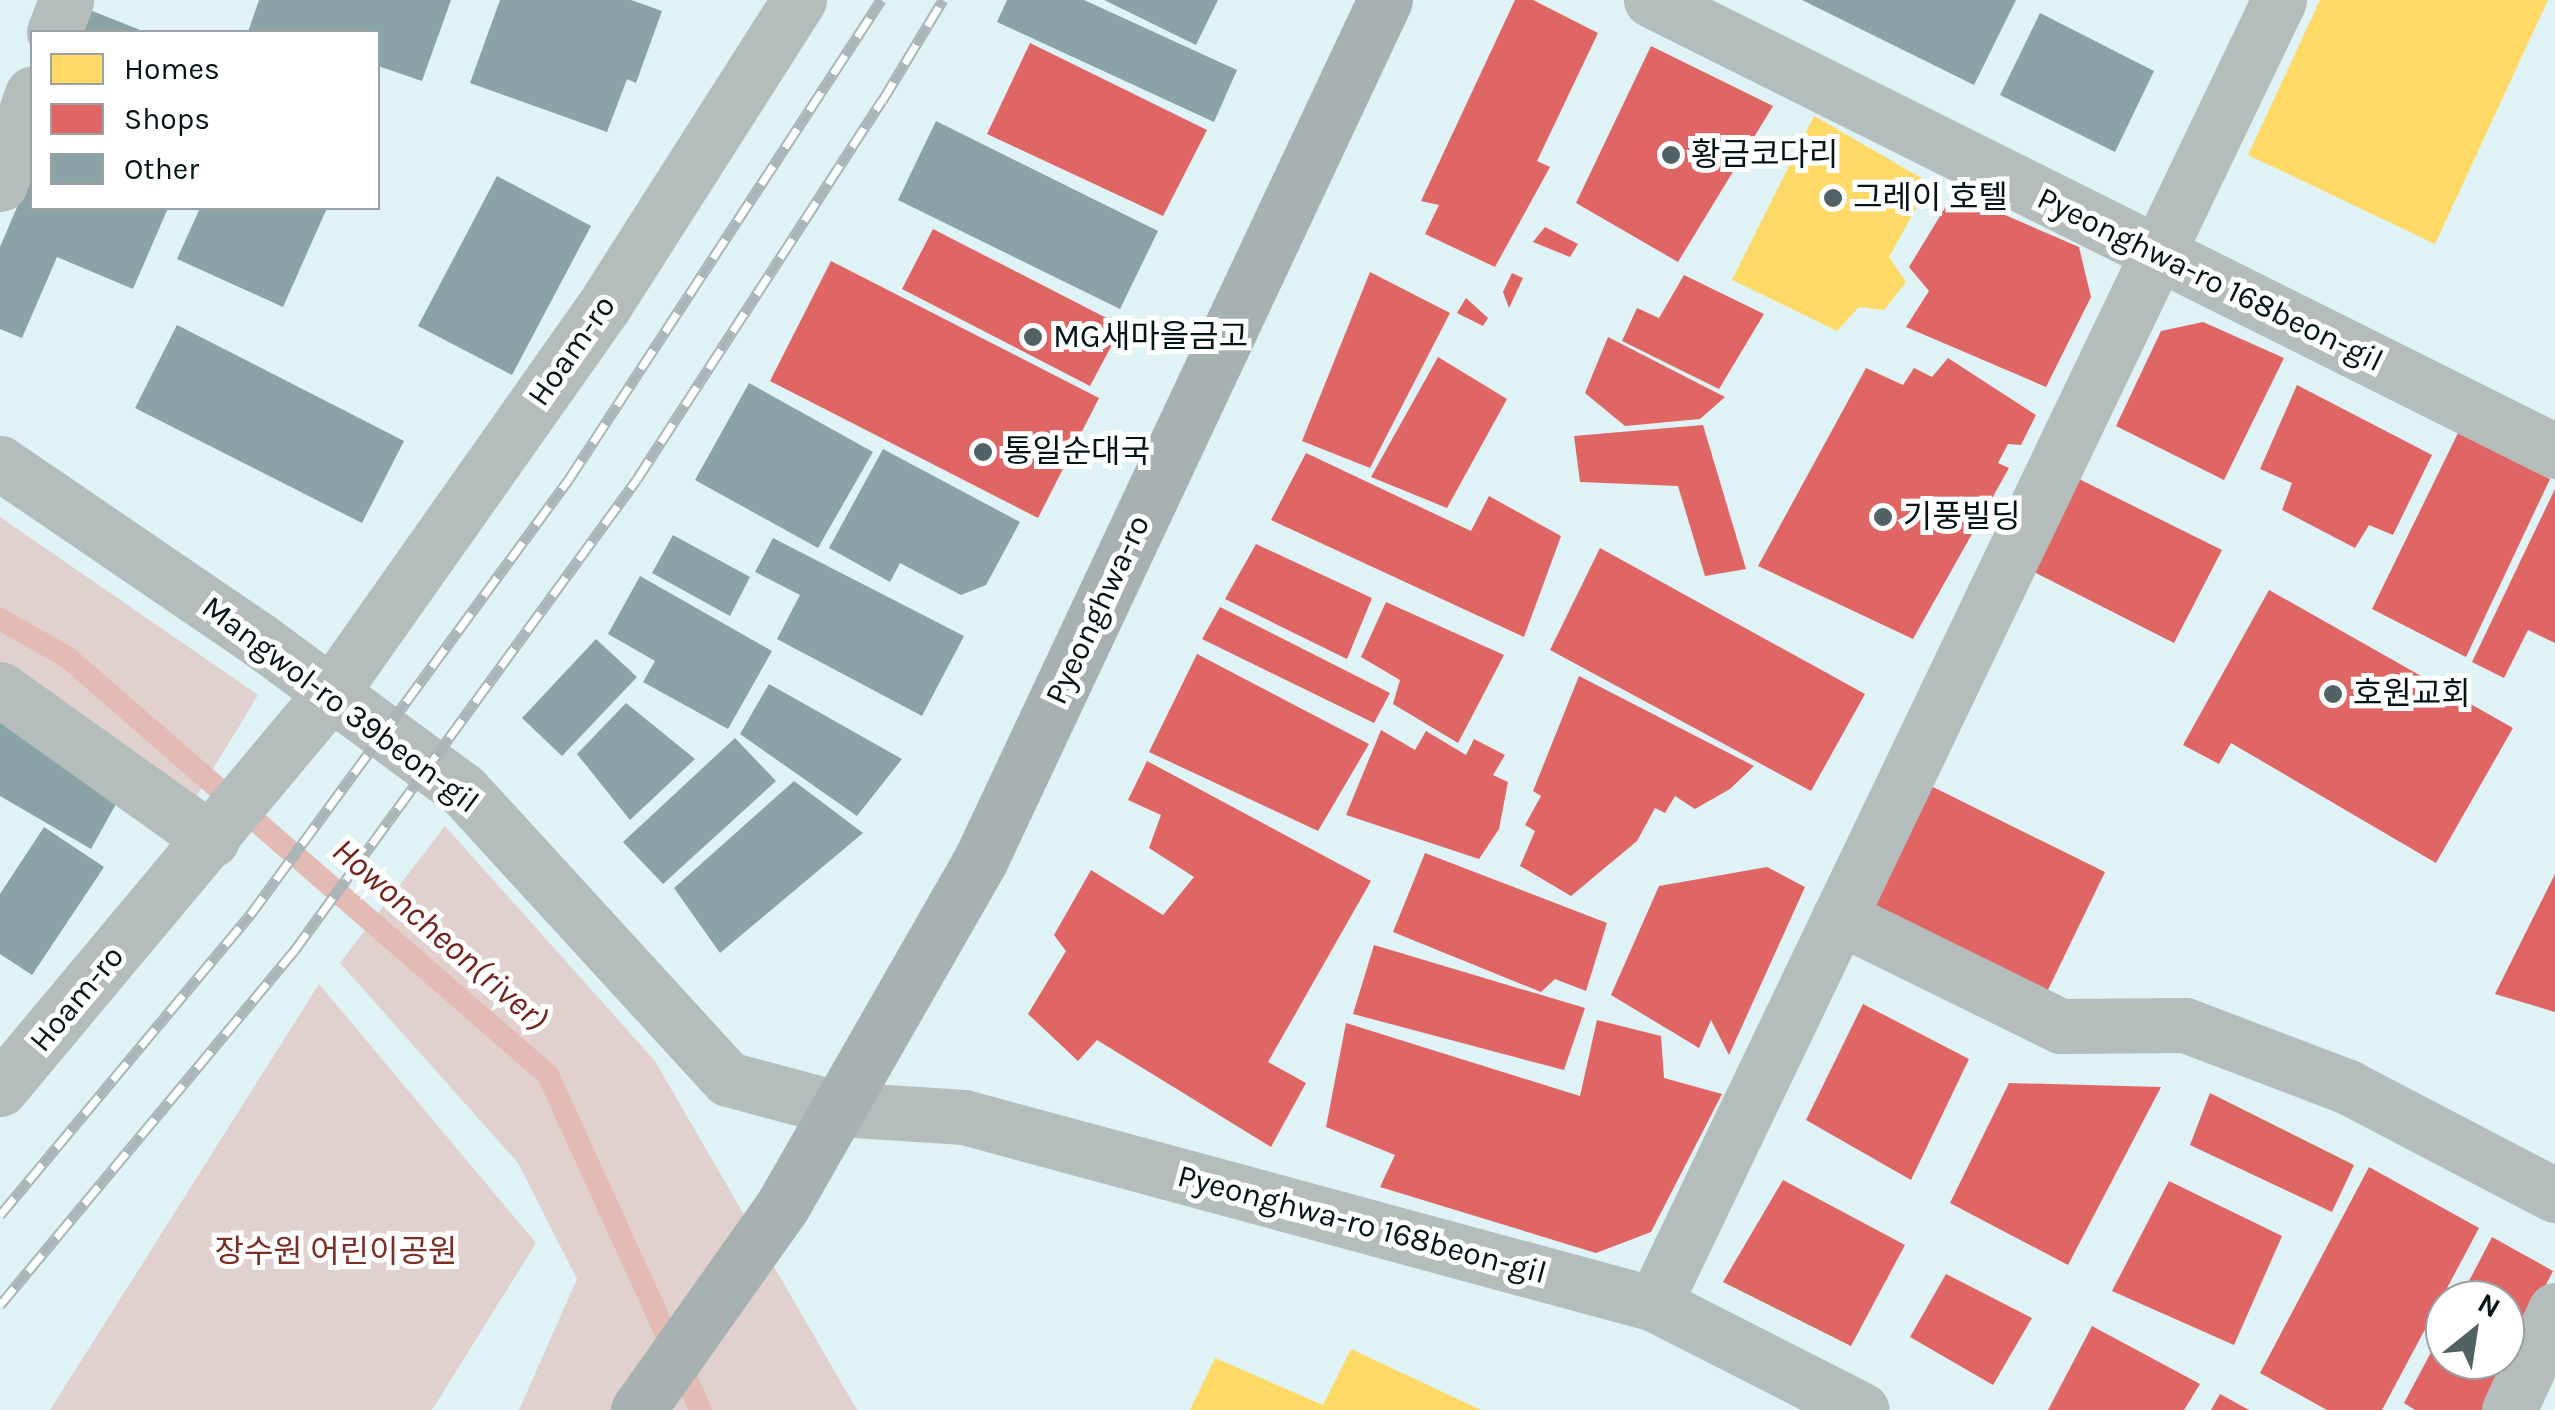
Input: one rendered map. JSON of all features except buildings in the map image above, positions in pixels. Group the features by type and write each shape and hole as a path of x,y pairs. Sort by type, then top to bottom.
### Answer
{"main road":[{"name":"Pyeonghwa-ro","path":"638,1410 783,1206 981,860 1384,0"}],"street":[{"path":"55,30 66,0"},
{"name":"Hoam-ro","path":"0,1089 331,693 604,306 799,0"},
{"name":"Pyeonghwa-ro 168beon-gil","path":"1651,0 2555,451"},
{"path":"1654,1304 2279,0"},
{"path":"0,184 30,100"},
{"name":"Mangwol-ro 39beon-gil","path":"0,463 331,693 463,790 728,1079 840,1109"},
{"path":"0,689 222,828"},
{"path":"1840,917 2062,1026 2184,1025 2348,1087 2555,1195"},
{"name":"Pyeonghwa-ro 168beon-gil","path":"840,1109 964,1117 1654,1304 1862,1410"},
{"path":"2509,1410 2555,1310"}],"green space":[{"path":"0,517 258,695 196,797 0,669"},
{"path":"445,826 655,1061 857,1410 519,1410 577,1279 518,1163 340,963"},
{"name":"장수원 어린이공원","path":"319,984 536,1243 432,1410 50,1410"}],"waterway":[{"name":"Howoncheon(river)","path":"0,619 67,657 548,1075 701,1410"}],"railway":[{"path":"0,1215 250,915 569,479 881,0"},
{"path":"0,1305 294,951 637,479 943,0"}],"place":[{"name":"황금코다리","path":"1671,155"},
{"name":"그레이 호텔","path":"1833,198"},
{"name":"MG새마을금고","path":"1033,337"},
{"name":"통일순대국","path":"983,452"},
{"name":"기풍빌딩","path":"1883,517"},
{"name":"호원교회","path":"2333,694"}]}
